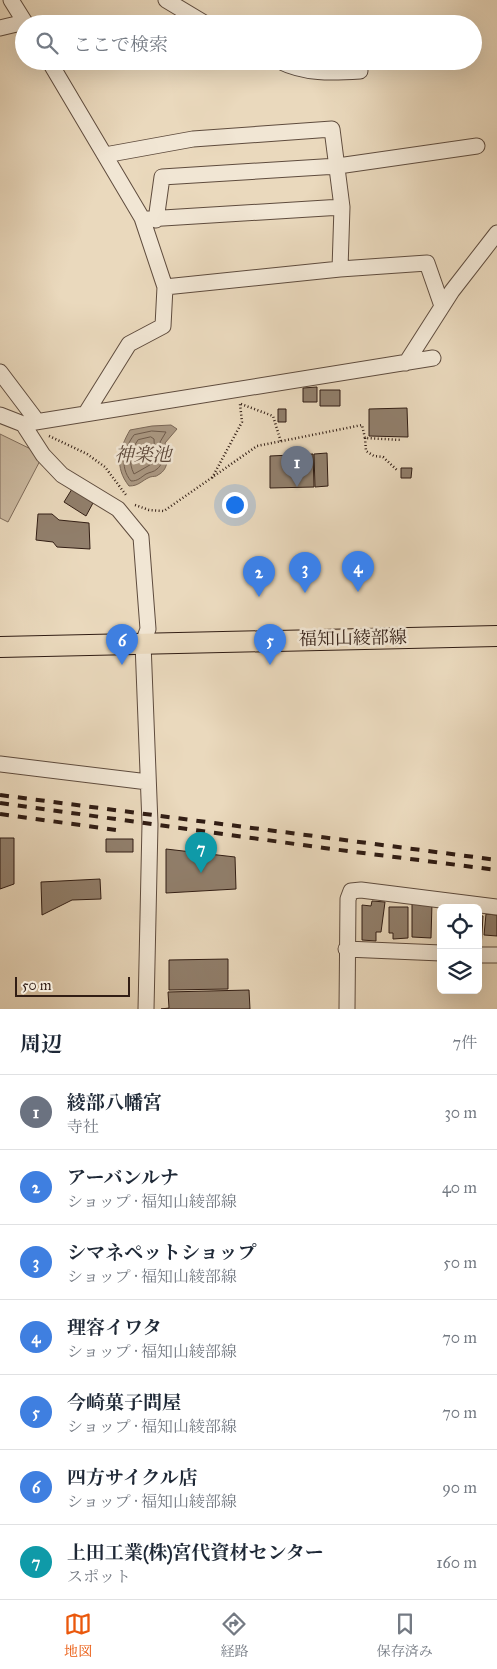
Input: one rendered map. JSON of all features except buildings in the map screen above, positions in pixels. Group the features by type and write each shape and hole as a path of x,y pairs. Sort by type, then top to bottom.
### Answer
{"main road":[{"name":"福知山綾部線","path":"0,647 497,636"}],"street":[{"path":"11,0 21,15"},
{"path":"166,0 191,15"},
{"path":"0,28 15,25"},
{"path":"53,70 105,155 149,219 165,287 163,326 129,344 86,414"},
{"path":"306,70 323,74 360,72"},
{"path":"105,155 202,138 332,128 342,207 340,269"},
{"path":"149,219 162,177 338,166 477,146"},
{"path":"149,219 342,207"},
{"path":"406,363 442,306 497,233"},
{"path":"165,287 340,269 427,264 442,306"},
{"path":"0,414 30,422 434,358"},
{"path":"0,372 30,422 43,455 62,475 118,509 141,537 148,629 144,644 150,824 146,1009"},
{"path":"0,764 148,782"},
{"path":"347,1009 346,949 348,899 351,892 362,890 497,907"},
{"path":"346,949 437,953"},
{"path":"482,955 497,955"}],"path":[{"path":"231,402 273,416 281,442"},
{"path":"211,480 242,422 240,404"},
{"path":"128,519 130,505 149,510 164,511 258,446 362,425 366,451 374,456 382,457 398,471"},
{"path":"48,436 87,454 105,467 127,497"},
{"path":"365,438 402,440"}],"shaded area":[{"path":"0,434 43,455 8,522 0,518"}],"water":[{"name":"神楽池","path":"171,425 177,429 165,443 167,456 165,469 157,476 129,486 121,472 120,458 123,444 130,430"}],"railway":[{"path":"0,795 497,860"},
{"path":"0,803 497,870"},
{"path":"0,814 116,830"}],"place":[{"name":"綾部八幡宮","path":"297,487"},
{"name":"理容イワタ","path":"358,592"},
{"name":"シマネペットショップ","path":"305,593"},
{"name":"アーバンルナ","path":"259,597"},
{"name":"四方サイクル店","path":"122,665"},
{"name":"今崎菓子問屋","path":"270,665"},
{"name":"上田工業(株)宮代資材センター","path":"201,873"}]}
